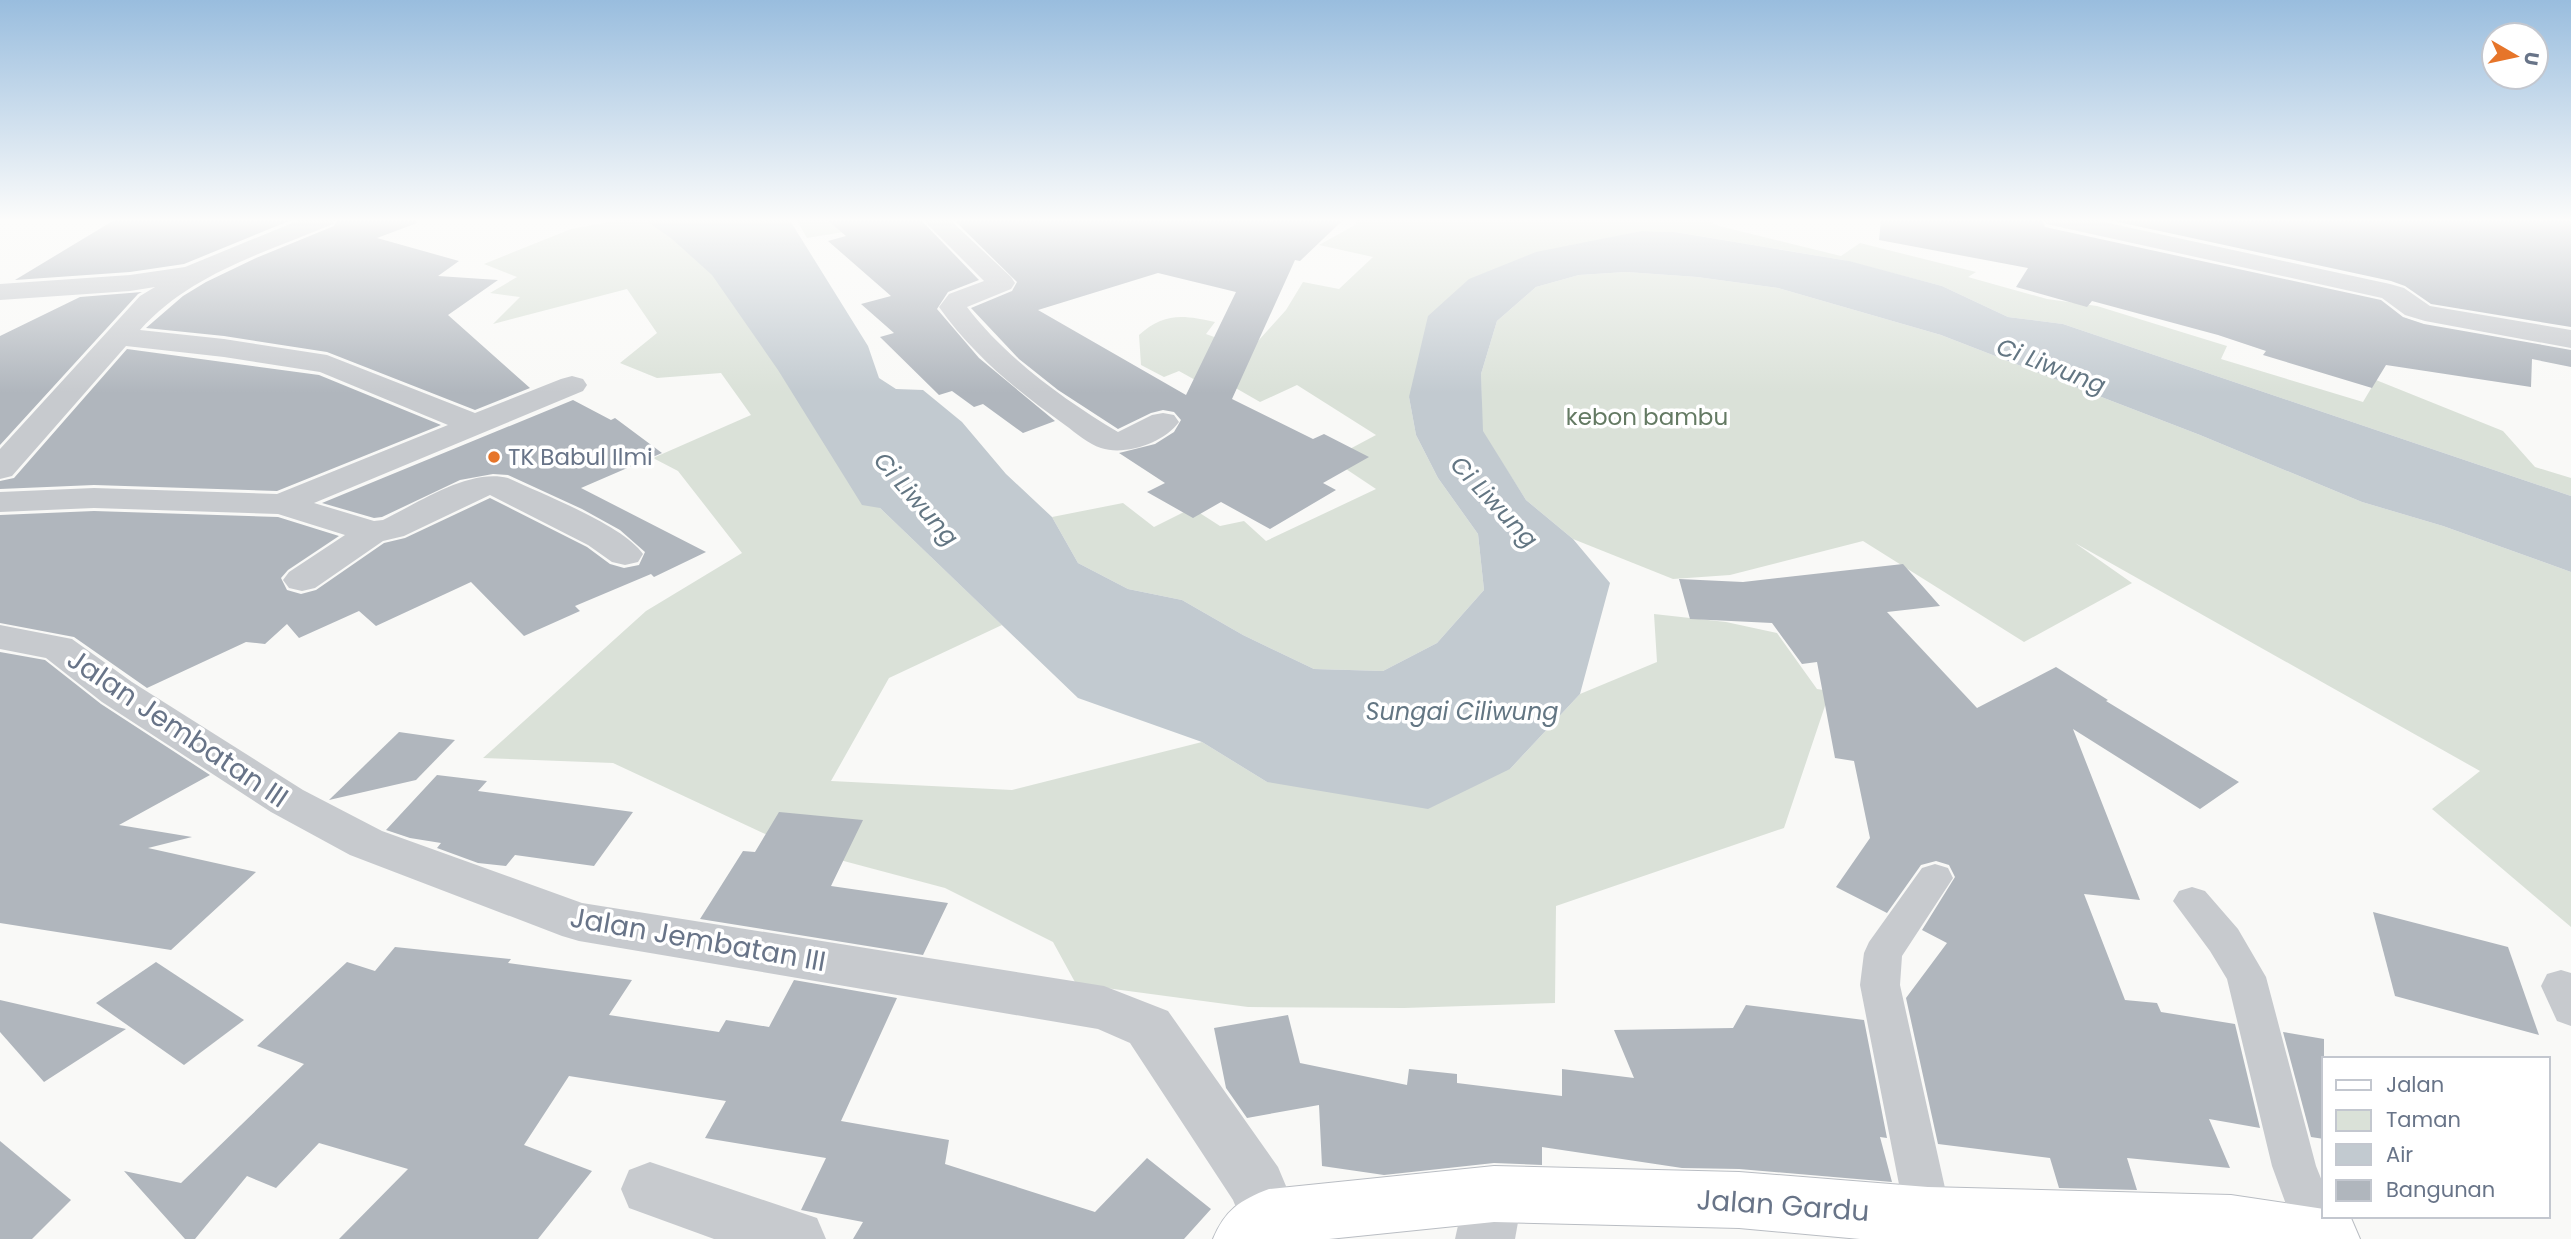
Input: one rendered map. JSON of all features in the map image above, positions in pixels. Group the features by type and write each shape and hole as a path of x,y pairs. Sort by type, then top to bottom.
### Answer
{"street":[{"path":"0,292 130,283 167,277"},
{"path":"0,469 150,302 188,277"},
{"path":"996,277 1003,283 959,300 953,307 964,324 1002,360 1055,404 1109,440 1126,440 1163,422"},
{"path":"2322,277 2390,292 2402,297 2410,308 2425,313 2571,339"},
{"path":"120,337 224,348 327,364 476,425"},
{"path":"281,504 572,384"},
{"path":"302,580 373,532 392,529 484,485 505,487 601,537 625,554"},
{"path":"0,502 94,498 281,504 373,532"},
{"name":"Jalan Jembatan III","path":"0,637 58,648 117,692 286,801 366,843 579,922 1104,1008 1149,1027 1257,1186 1256,1228"},
{"path":"650,1189 796,1239"},
{"name":"Jalan Gardu","path":"1256,1228 1489,1217 1739,1199 1832,1224 1928,1214 2231,1224 2325,1238"}],"lane":[{"path":"1928,1214 1880,985 1882,953 1935,878"},
{"path":"2192,901 2224,940 2246,977 2294,1166 2325,1238"}],"green space":[{"path":"517,277 725,277 880,508 1002,625 889,678 831,781 1012,790 1202,742 1267,782 1510,769 1580,694 1657,662 1654,614 1726,622 1777,633 1817,689 1830,691 1784,828 1556,906 1555,1003 1404,1008 1248,1007 1076,984 1053,942 945,888 795,848 613,763 483,758 646,611 742,553 678,471 653,458 751,415 721,373 657,378 620,363 657,333 627,289 493,324 520,297 490,293"},
{"path":"1352,277 1517,277 1409,397 1416,435 1438,478 1478,534 1484,590 1437,643 1383,671 1314,669 1243,635 1182,600 1128,589 1078,563 1052,517 1123,503 1154,527 1192,508 1220,526 1244,521 1266,541 1376,489 1331,459 1376,435 1297,385 1260,402 1220,379 1206,386 1179,371 1164,377 1141,365 1139,335 1157,322 1184,317 1215,322 1206,334 1250,350 1286,310 1303,282 1339,289"},
{"name":"kebon bambu","path":"1572,277 1694,277 1778,288 1941,335 2200,435 2362,502 2443,526 2571,572 2571,927 2432,809 2480,771 2075,543 2132,583 2024,642 1863,541 1730,575 1673,579 1573,539 1526,500 1482,431 1481,374 1497,321 1536,287"},
{"path":"1907,277 1968,277 2047,299 2097,306 2227,346 2221,359 2363,402 2376,380 2503,431 2535,467 2571,478 2571,496 2063,324 2008,317 1942,286"}],"water":[{"name":"Sungai Ciliwung","path":"713,277 825,277 868,346 879,378 896,389 923,390 962,422 1006,474 1052,517 1078,563 1128,589 1182,600 1243,635 1314,669 1383,671 1437,643 1484,590 1478,534 1438,478 1416,435 1409,397 1428,316 1474,277 1572,277 1536,287 1497,321 1481,374 1483,431 1526,500 1573,539 1610,583 1580,694 1510,769 1428,809 1267,782 1202,742 1078,698 880,508 862,505 778,370"},
{"name":"Sungai Ciliwung","path":"1694,277 1908,277 1942,286 2008,317 2063,324 2571,496 2571,572 2443,526 2362,502 2200,435 1941,335 1778,288"}],"building":[{"path":"20,277 61,277 15,280"},
{"path":"217,277 450,277 498,280 448,315 530,388 475,410 327,352 224,336 146,328 183,296"},
{"path":"869,277 976,277 979,280 948,292 937,309 979,358 1055,421 1023,433 983,404 974,407 952,391 939,395 880,337 894,333 861,304 891,296"},
{"path":"1012,277 1146,277 1038,310 1186,395 1236,292 1174,277 1287,277 1232,399 1313,439 1324,434 1369,457 1323,483 1336,490 1270,529 1221,502 1193,518 1147,492 1165,483 1119,453 1155,444 1174,432 1181,420 1174,412 1163,410 1118,429 1058,390 1019,359 971,308 1012,291 1017,282"},
{"path":"2022,277 2274,277 2381,300 2403,317 2424,324 2571,350 2571,367 2532,359 2531,387 2386,365 2372,388 2263,355 2266,351 2218,335 2092,301 2087,307 2016,287"},
{"path":"2372,277 2571,277 2571,327 2431,304 2405,286"},
{"path":"142,292 0,445 0,336 80,297"},
{"path":"127,349 319,375 441,425 277,491 94,485 0,489 0,481 14,478"},
{"path":"573,400 611,420 615,418 662,453 581,488 706,552 654,577 651,574 575,606 580,611 524,636 471,582 376,626 359,611 299,638 287,624 265,644 246,642 147,688 74,637 0,623 0,515 94,511 278,517 339,536 288,570 281,578 287,590 301,594 316,590 384,543 405,538 490,498 587,547 610,564 624,568 639,565 645,552 620,530 508,475 493,474 460,480 382,517 374,518 322,503"},
{"path":"1903,564 1940,606 1887,612 1977,708 2056,667 2108,700 2106,701 2239,782 2200,809 2073,729 2140,900 2084,894 2125,1000 2157,1003 2161,1012 2235,1024 2260,1128 2209,1119 2230,1168 2127,1158 2137,1190 2059,1188 2050,1158 1938,1144 1906,998 1947,943 1922,930 1955,877 1949,865 1936,861 1921,865 1887,913 1836,887 1870,838 1854,761 1835,758 1817,662 1802,664 1772,623 1690,619 1679,579 1743,582"},
{"path":"0,652 45,660 101,704 210,775 119,825 192,837 148,848 256,872 171,950 0,923"},
{"path":"399,732 455,740 416,780 329,800"},
{"path":"437,775 487,781 478,791 633,812 594,866 515,855 506,866 478,863 437,848 441,843 410,838 386,830"},
{"path":"779,812 863,820 831,886 948,903 923,955 700,919 743,851 755,852"},
{"path":"2373,912 2508,947 2539,1035 2395,996"},
{"path":"395,947 511,959 508,963 632,980 609,1015 719,1032 726,1020 769,1027 794,980 897,998 841,1121 949,1140 945,1164 1095,1212 1147,1158 1211,1209 1184,1239 853,1239 863,1222 801,1210 826,1158 705,1138 726,1101 569,1076 524,1145 592,1171 538,1239 339,1239 408,1169 319,1143 276,1188 247,1176 195,1239 185,1239 124,1171 181,1183 304,1064 257,1046 347,962 375,971"},
{"path":"156,962 244,1020 184,1065 96,1003"},
{"path":"0,1000 126,1029 44,1082 0,1032"},
{"path":"1746,1005 1864,1020 1887,1138 1880,1137 1892,1182 1739,1169 1682,1168 1542,1147 1542,1165 1494,1163 1384,1175 1322,1166 1319,1105 1247,1118 1226,1088 1214,1028 1288,1015 1300,1063 1407,1085 1409,1069 1457,1074 1457,1083 1562,1096 1562,1069 1634,1078 1614,1030 1733,1028"},
{"path":"2283,1032 2324,1039 2322,1139 2311,1137"},
{"path":"0,1141 71,1200 32,1239 0,1239"}],"place":[{"name":"TK Babul Ilmi","path":"494,457"}],"water label":[{"name":"Ci Liwung","path":"2051,366"},
{"name":"Ci Liwung","path":"916,499"},
{"name":"Ci Liwung","path":"1494,502"}]}
